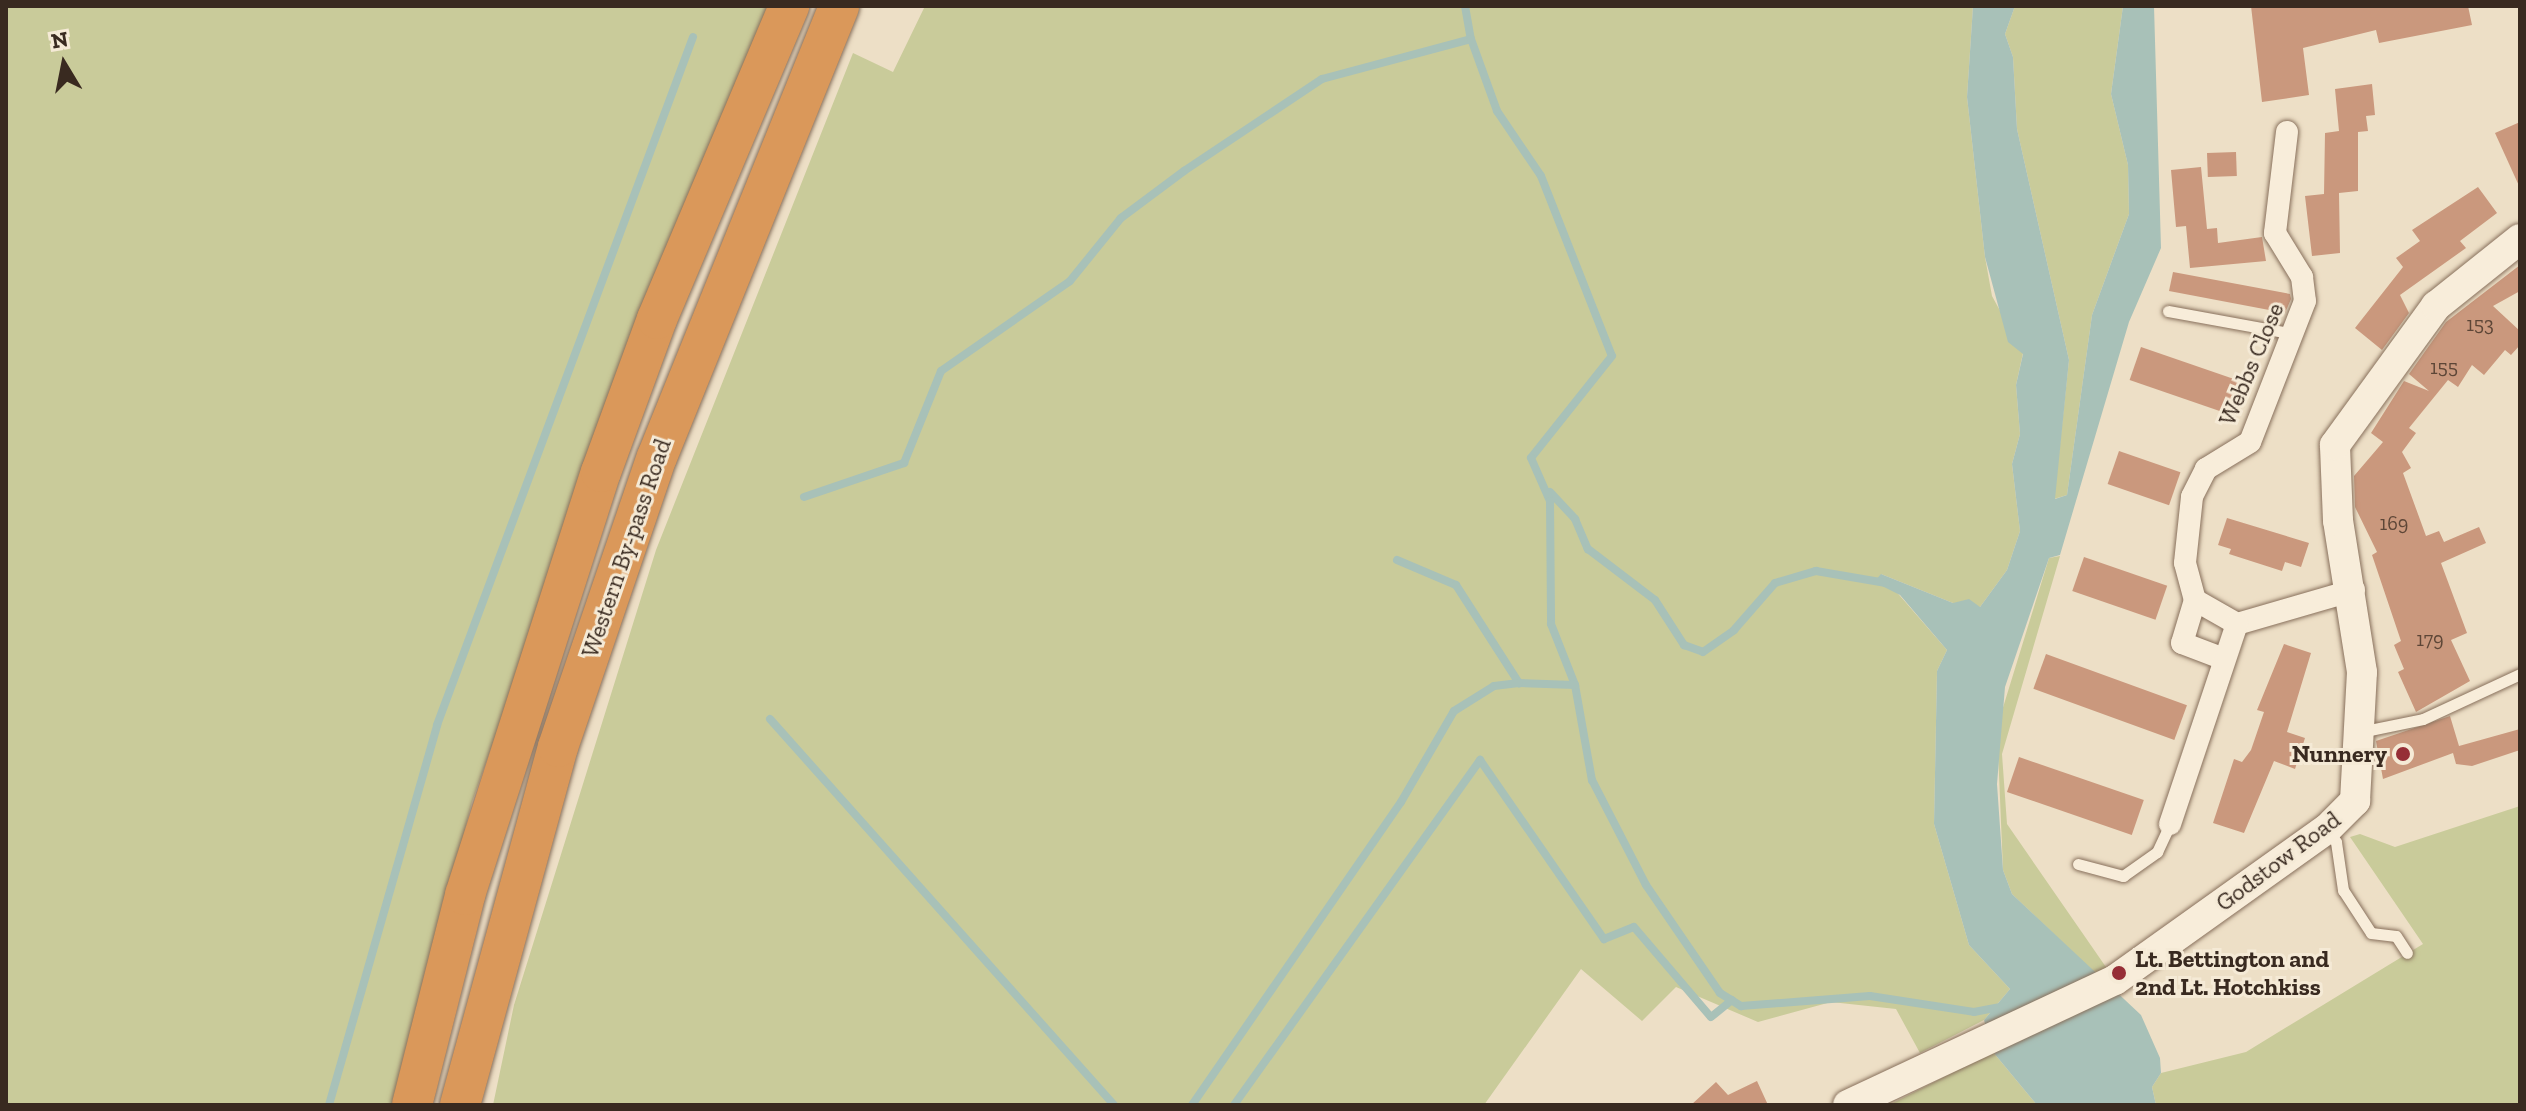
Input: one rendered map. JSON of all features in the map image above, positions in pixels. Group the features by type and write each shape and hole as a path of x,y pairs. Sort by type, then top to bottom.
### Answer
{"highway":[{"name":"Western By-pass Road","path":"412,1105 465,895 601,472 663,304 789,6"},
{"name":"Western By-pass Road","path":"460,1105 558,747 657,457 839,6"}],"street":[{"name":"Webbs Close","path":"2195,600 2185,563 2192,497 2206,469 2250,442 2296,334 2305,301 2302,277 2275,233 2287,132"},
{"name":"Godstow Road","path":"1848,1105 2115,980 2327,829 2355,801 2360,780 2355,732 2362,672 2354,590 2334,473 2335,445 2345,423 2436,306 2520,239"},
{"path":"2224,659 2182,643 2195,600 2237,624 2354,590"},
{"path":"2170,824 2237,624"}],"lane":[{"path":"2168,311 2296,334"},
{"path":"2355,732 2423,719 2520,674"},
{"path":"2078,864 2123,876 2157,852 2170,824"},
{"path":"2327,829 2336,842 2343,890 2371,933 2396,936 2407,953"}],"green space":[{"path":"6,6 770,6 666,255 472,802 395,1105 6,1105"},
{"path":"925,6 1973,6 1967,97 1985,257 1992,296 2023,353 2016,385 2020,434 2012,464 2020,531 2007,570 1980,607 1953,603 1881,574 1947,650 1937,671 1934,824 1969,945 2010,989 1984,1020 1920,1053 1896,1009 1831,1002 1758,1022 1676,987 1642,1021 1581,969 1484,1105 493,1105 514,1005 656,550 853,53 893,72"},
{"path":"2015,6 2123,6 2111,94 2128,165 2129,214 2092,315 2067,495 2054,499 2069,360 2017,129 2013,57 2005,34"},
{"path":"2060,556 2002,754 2007,824 2108,970 2099,977 2012,894 2003,870 1997,727 2049,558"},
{"path":"2520,806 2520,1105 2156,1105 2152,1087 2161,1073 2246,1052 2423,944 2350,837 2360,834 2395,847"},
{"path":"1993,1052 2037,1105 1889,1105"}],"water":[{"path":"1973,6 2015,6 2005,34 2013,57 2017,129 2069,360 2055,499 2067,495 2092,315 2129,214 2128,165 2111,94 2123,6 2154,6 2161,248 2129,322 2060,555 2049,558 2005,687 1997,784 2003,870 2012,894 2141,1015 2160,1058 2161,1073 2152,1087 2156,1105 2037,1105 1993,1052 1984,1020 2010,989 1969,945 1934,824 1937,671 1947,650 1900,595 1874,582 1881,574 1953,603 1969,599 1980,607 2007,570 2020,531 2012,464 2020,434 2016,385 2023,354 2008,342 1985,257 1967,97"}],"building":[{"path":"2251,6 2468,6 2472,25 2379,43 2376,30 2303,48 2309,95 2262,102"},
{"path":"2372,84 2375,115 2366,116 2368,131 2358,132 2358,191 2339,193 2340,253 2312,256 2305,196 2324,194 2325,133 2339,131 2335,89"},
{"path":"2520,122 2520,188 2495,133"},
{"path":"2236,152 2237,176 2208,177 2207,153"},
{"path":"2201,167 2207,229 2217,228 2218,243 2262,237 2266,261 2190,268 2186,226 2176,227 2171,170"},
{"path":"2478,187 2497,213 2460,241 2466,248 2400,295 2409,313 2382,350 2355,328 2403,267 2396,258 2420,241 2412,230"},
{"path":"2520,265 2520,291 2493,306 2520,331 2520,345 2511,355 2505,350 2484,375 2472,365 2458,387 2448,380 2409,428 2416,433 2402,452 2411,468 2403,473 2426,536 2439,531 2444,542 2479,527 2486,543 2441,563 2467,633 2451,640 2470,681 2416,712 2398,672 2404,669 2394,645 2401,641 2372,555 2377,552 2355,507 2354,476 2383,442 2371,433 2404,381 2429,391 2409,374 2446,322"},
{"path":"2173,272 2290,294 2291,299 2285,313 2169,291"},
{"path":"2141,347 2244,382 2233,416 2130,380"},
{"path":"2119,451 2180,472 2169,505 2108,484"},
{"path":"2227,518 2309,543 2301,567 2285,562 2282,571 2229,554 2231,549 2218,545"},
{"path":"2084,557 2167,586 2155,620 2072,591"},
{"path":"2284,644 2311,653 2287,732 2305,738 2295,769 2274,761 2244,833 2213,823 2234,759 2242,762 2251,750 2264,712 2257,710"},
{"path":"2046,654 2187,705 2174,740 2033,689"},
{"path":"2450,716 2459,746 2520,729 2520,750 2472,766 2456,764 2453,753 2383,779 2376,741"},
{"path":"2019,757 2144,800 2132,835 2007,792"},
{"path":"1757,1081 1768,1105 1691,1105 1716,1082 1728,1095"}],"waterway":[{"path":"1465,6 1471,39"},
{"path":"329,1105 437,725 693,37"},
{"path":"804,497 904,463 941,371 1070,281 1121,218 1184,171 1322,79 1471,39 1497,111 1541,176 1612,356 1531,458 1550,501 1551,624 1575,685 1592,780 1646,885 1720,993 1741,1006 1870,996 1974,1012 2004,1006"},
{"path":"1550,492 1575,519 1588,549 1655,600 1684,645 1703,652 1734,630 1775,583 1816,571 1886,583"},
{"path":"1397,560 1456,585 1519,683 1575,685"},
{"path":"1192,1105 1401,802 1454,711 1494,686 1519,683"},
{"path":"770,719 1114,1105"},
{"path":"1234,1105 1480,760 1604,939 1634,927 1711,1017 1732,1000"}],"place":[{"name":"Nunnery","path":"2403,754"},
{"name":"Lt. Bettington and 2nd Lt. Hotchkiss","path":"2119,973"}]}
